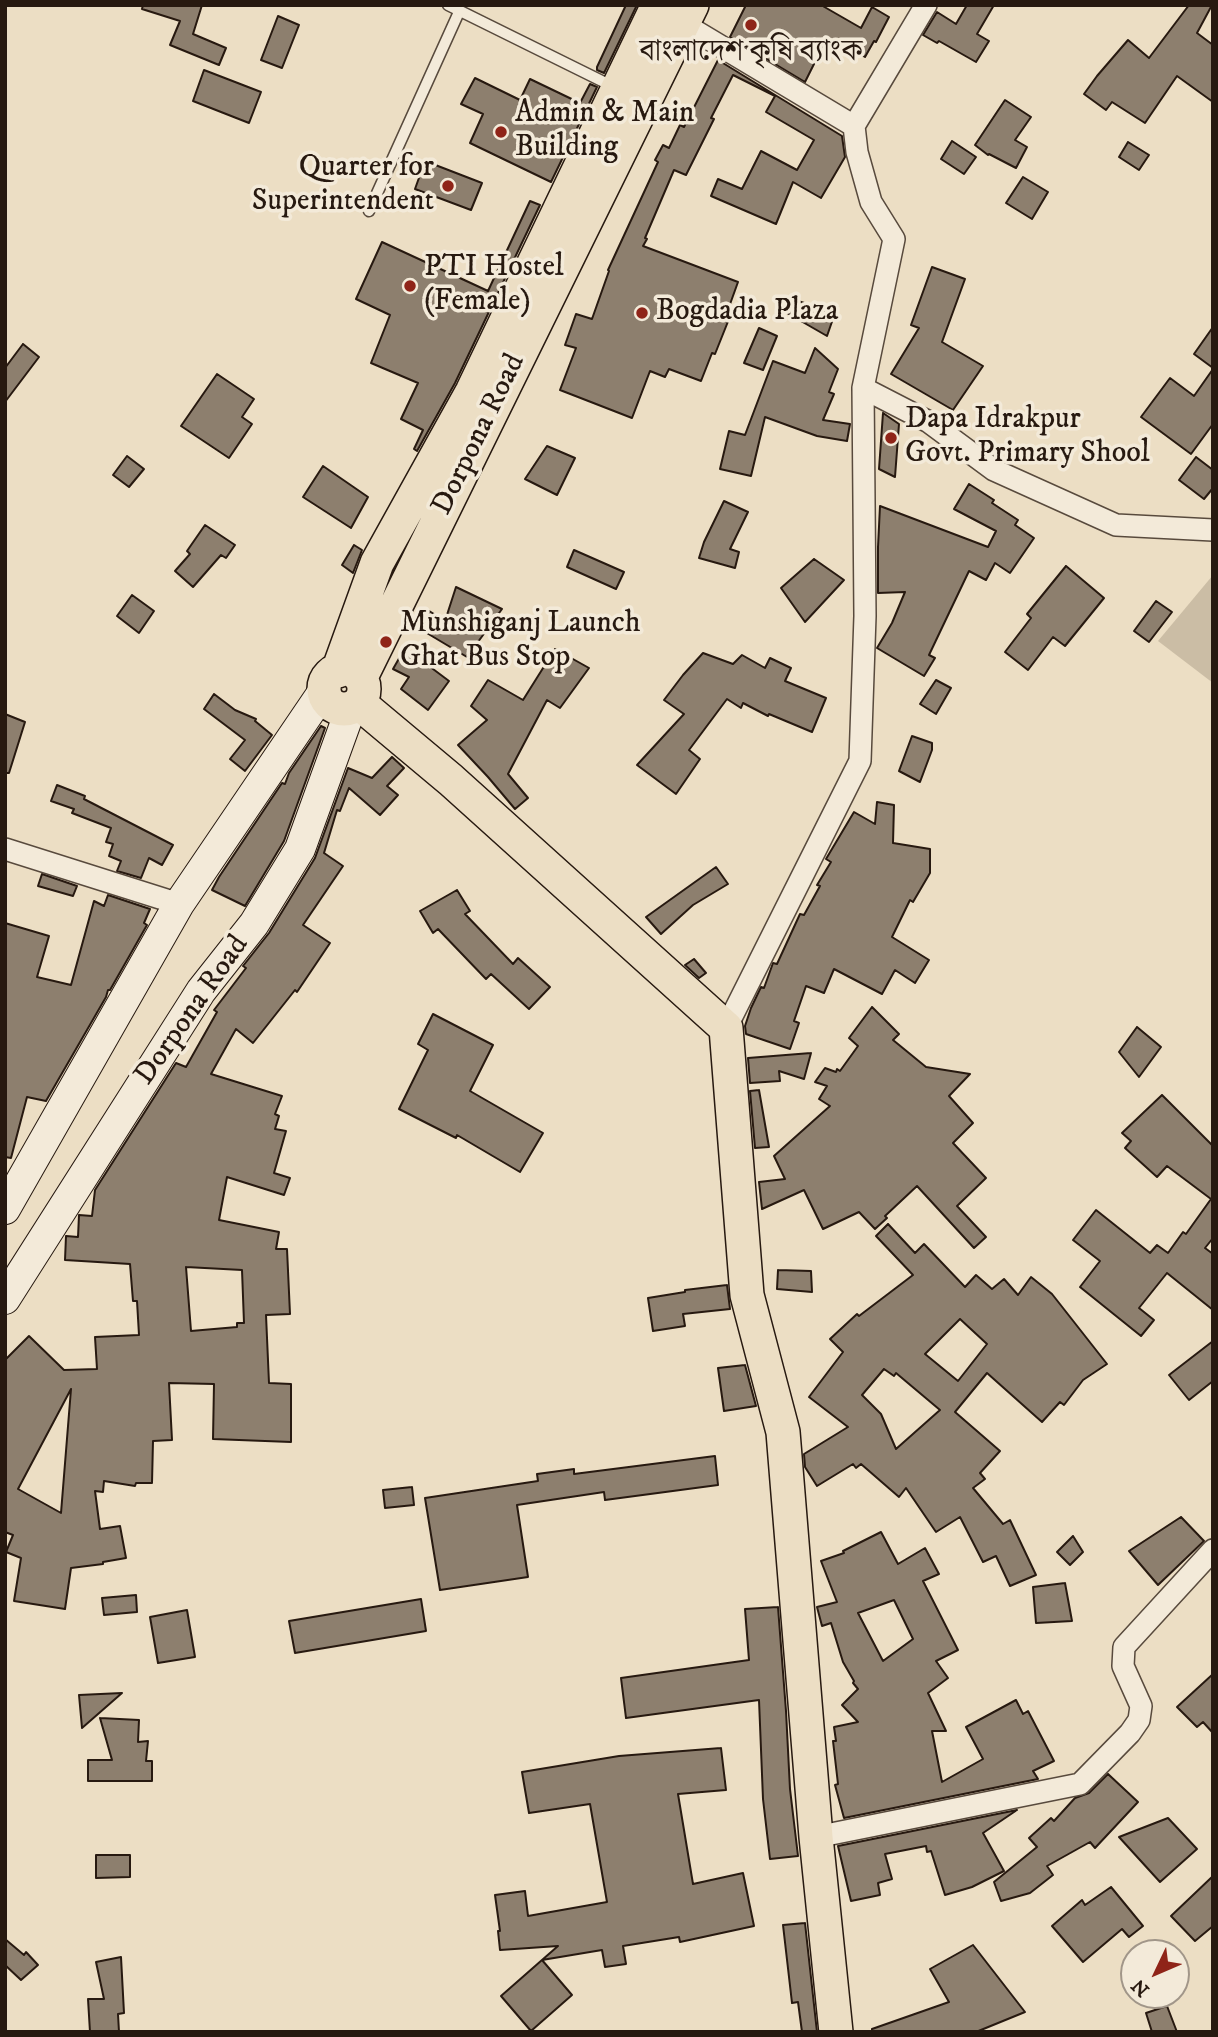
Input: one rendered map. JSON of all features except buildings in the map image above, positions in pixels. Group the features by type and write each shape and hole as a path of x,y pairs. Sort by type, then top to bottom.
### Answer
{"main road":[{"name":"Dorpona Road","path":"347,690 377,563 472,391 618,89 677,11"},
{"name":"Dorpona Road","path":"347,690 677,11"},
{"path":"347,690 452,780 726,1028 747,1295 783,1432 816,1836 836,2032"}],"street":[{"path":"726,1028 860,761 865,616 863,388 894,239 871,202 857,152 855,126 926,5"},
{"path":"677,11 855,126"},
{"path":"863,388 929,422 994,470 1115,525 1213,530"},
{"name":"Dorpona Road","path":"5,1209 179,904 347,690"},
{"name":"Dorpona Road","path":"5,1298 201,991 254,924 300,849 347,690"},
{"path":"5,849 179,904"},
{"path":"816,1836 1080,1784 1130,1733 1139,1720 1141,1706 1123,1667 1124,1647 1213,1550"}],"lane":[{"path":"448,5 618,89"},
{"path":"369,211 459,12"}],"shaded area":[{"path":"1213,575 1213,683 1158,641"}],"place":[{"name":"বাংলাদেশ কৃষি ব্যাংক","path":"751,25"},
{"name":"Admin & Main Building","path":"501,132"},
{"name":"Quarter for Superintendent","path":"448,186"},
{"name":"PTI Hostel (Female)","path":"410,286"},
{"name":"Bogdadia Plaza","path":"642,313"},
{"name":"Dapa Idrakpur Govt. Primary Shool","path":"891,438"},
{"name":"Munshiganj Launch Ghat Bus Stop","path":"386,642"}]}
